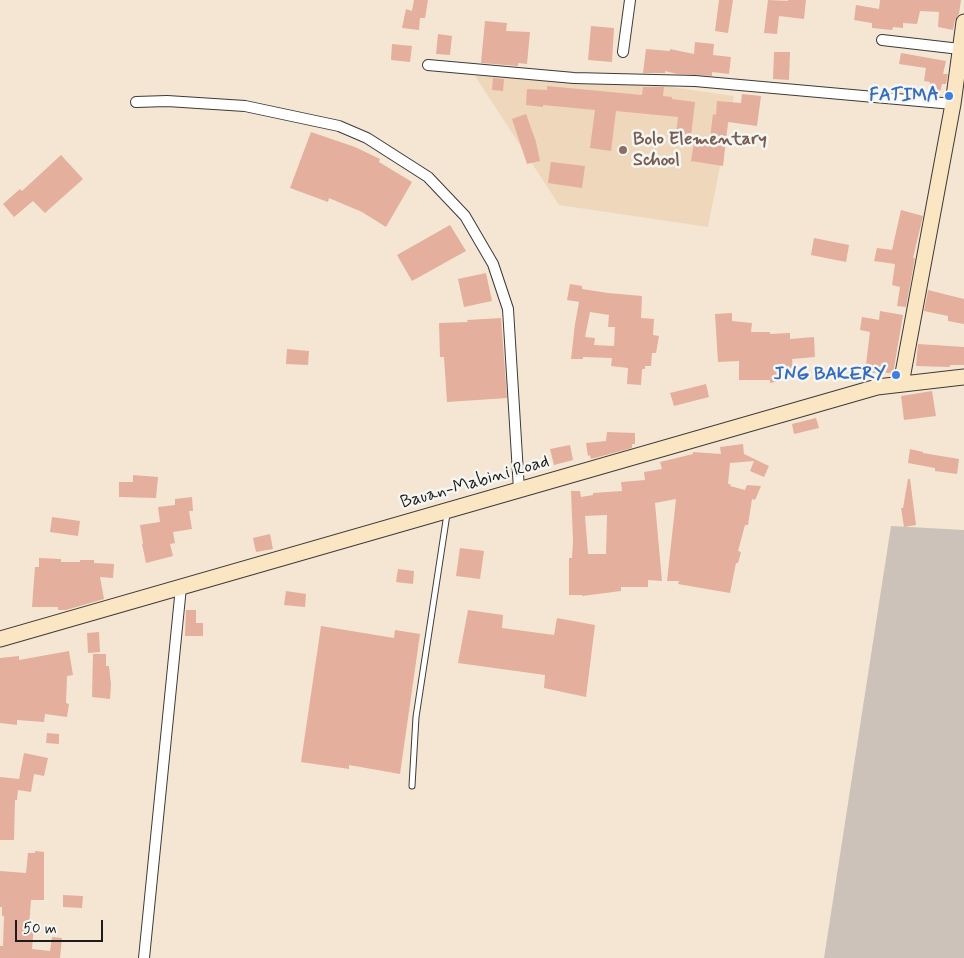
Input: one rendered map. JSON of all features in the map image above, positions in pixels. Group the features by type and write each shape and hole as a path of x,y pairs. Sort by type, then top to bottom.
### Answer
{"main road":[{"path":"901,384 953,104 964,22"},
{"name":"Bauan-Mabini Road","path":"0,639 877,387 964,378"}],"street":[{"path":"623,52 630,0"},
{"path":"882,40 960,49"},
{"path":"428,65 574,78 686,80 759,85 953,104"},
{"path":"136,102 167,101 245,106 339,126 367,138 428,177 465,216 492,264 508,309 519,490"},
{"path":"144,958 181,587"}],"lane":[{"path":"412,786 416,717 448,510"}],"shaded area":[{"name":"Bolo Elementary School","path":"475,76 601,77 734,96 708,227 559,205"},
{"path":"891,526 964,530 964,958 824,958"}],"building":[{"path":"414,0 428,0 425,18 420,18 419,30 402,28 406,9 412,11"},
{"path":"719,0 733,0 728,33 715,31"},
{"path":"768,0 806,0 804,19 779,16 777,34 764,33"},
{"path":"880,0 961,0 959,14 955,20 953,30 938,27 939,12 920,11 917,24 903,23 903,28 893,27 892,30 872,28 872,23 854,20 856,5 879,9"},
{"path":"485,21 507,23 506,31 530,32 527,64 518,63 518,66 481,63"},
{"path":"591,26 614,28 612,62 588,60"},
{"path":"438,34 452,36 450,55 436,54"},
{"path":"695,42 714,44 713,55 731,57 729,74 712,72 712,76 677,74 665,71 665,73 643,73 646,49 670,51 670,49 694,54"},
{"path":"392,44 412,46 410,62 391,60"},
{"path":"774,52 790,52 789,80 773,79"},
{"path":"901,53 946,61 943,74 948,74 946,84 942,84 939,96 928,95 930,82 924,81 926,68 899,64"},
{"path":"493,78 504,79 503,91 492,90"},
{"path":"547,86 642,95 643,87 664,87 663,96 695,102 691,136 676,134 678,117 616,111 611,151 590,148 595,110 526,105 527,89 547,90"},
{"path":"742,94 761,96 757,126 728,122 723,166 691,161 694,143 709,146 713,114 716,115 717,101 741,103"},
{"path":"526,114 536,142 540,161 527,164 512,119"},
{"path":"311,132 355,147 380,159 379,162 412,182 386,227 362,212 329,198 328,202 290,188"},
{"path":"61,155 83,179 45,213 33,201 14,217 3,204 20,189 22,191"},
{"path":"551,162 585,166 582,188 548,183"},
{"path":"901,210 923,216 913,258 915,258 906,307 897,306 900,287 892,285 895,264 874,261 877,248 892,250"},
{"path":"450,225 466,251 412,281 397,255"},
{"path":"814,238 849,245 846,262 811,255"},
{"path":"486,273 492,301 464,307 458,279"},
{"path":"570,284 582,286 582,289 642,296 641,318 654,319 653,335 659,336 656,353 652,353 651,366 645,366 645,369 642,369 641,385 627,384 628,368 611,366 612,358 583,357 583,359 571,359 579,302 567,300","holes":["590,312 609,315 608,327 615,327 614,346 594,345 595,338 585,337"]},
{"path":"928,290 964,299 964,324 948,321 948,316 924,311"},
{"path":"880,311 903,315 893,374 878,371 878,373 865,372 870,332 860,330 862,317 879,320"},
{"path":"732,313 732,321 752,323 751,332 770,332 770,334 790,333 790,339 814,337 815,357 792,359 793,371 780,372 781,381 770,383 770,380 739,380 739,361 718,362 715,314"},
{"path":"501,318 507,398 447,402 444,357 440,357 439,323"},
{"path":"918,344 964,347 964,365 950,365 950,367 916,366"},
{"path":"287,349 309,351 308,365 286,364"},
{"path":"706,384 709,397 674,406 670,393"},
{"path":"932,391 936,416 904,420 901,396"},
{"path":"816,418 819,428 794,434 792,424"},
{"path":"607,432 635,433 635,444 632,444 632,448 591,459 590,455 588,456 586,443 606,441"},
{"path":"743,444 744,454 769,466 764,477 750,471 754,461 730,463 728,484 731,484 730,486 745,490 747,485 761,486 755,500 752,499 748,525 745,525 738,551 741,552 738,563 736,563 730,593 678,584 679,581 667,581 676,499 655,503 662,581 648,580 648,587 621,587 621,591 582,596 569,595 569,558 572,558 573,541 571,491 580,491 581,497 593,495 593,493 622,491 621,482 645,480 644,472 662,469 660,462 693,454 693,452 721,454 720,447","holes":["607,515 606,554 588,554 585,516"]},
{"path":"570,445 573,460 554,465 550,449"},
{"path":"910,449 959,459 957,474 935,471 935,468 908,463"},
{"path":"133,475 158,477 156,498 119,497 119,482 133,482"},
{"path":"908,479 910,479 916,525 904,527 901,508 903,508"},
{"path":"192,497 193,511 189,511 192,529 173,532 175,543 170,544 173,556 146,563 140,525 160,522 158,507 175,505 175,499"},
{"path":"52,517 80,521 78,536 50,532"},
{"path":"270,534 273,549 256,552 253,538"},
{"path":"460,548 484,551 480,579 456,576"},
{"path":"39,558 61,559 61,562 94,560 94,563 114,564 113,578 100,577 104,599 66,610 58,610 58,607 32,607 35,567 39,567"},
{"path":"398,569 414,571 413,584 396,582"},
{"path":"286,591 306,594 305,607 284,605"},
{"path":"186,610 196,610 196,623 203,623 203,636 185,636"},
{"path":"468,610 503,615 502,628 554,635 557,618 595,625 586,697 544,688 545,675 458,663"},
{"path":"321,626 394,638 395,630 420,634 400,774 349,765 349,769 301,762"},
{"path":"99,632 100,652 88,653 87,633"},
{"path":"69,651 73,675 67,676 66,703 69,704 67,717 45,714 44,722 17,720 17,725 0,723 0,658 19,656 19,660"},
{"path":"93,654 106,654 106,666 109,666 111,684 110,699 92,697"},
{"path":"47,733 59,734 59,744 46,743"},
{"path":"24,753 48,758 44,776 34,774 31,792 18,790 17,800 15,800 14,840 0,840 0,777 19,779"},
{"path":"35,851 44,852 44,900 31,900 29,926 34,926 32,949 50,951 52,937 62,938 60,958 0,958 0,946 3,946 4,916 2,916 2,907 0,907 0,871 26,873 28,853 35,853"},
{"path":"63,895 83,896 82,908 63,907"}],"place":[{"name":"FATIMA","path":"949,96"},
{"name":"Bolo Elementary School","path":"623,150"},
{"name":"JNG BAKERY","path":"896,375"}]}
